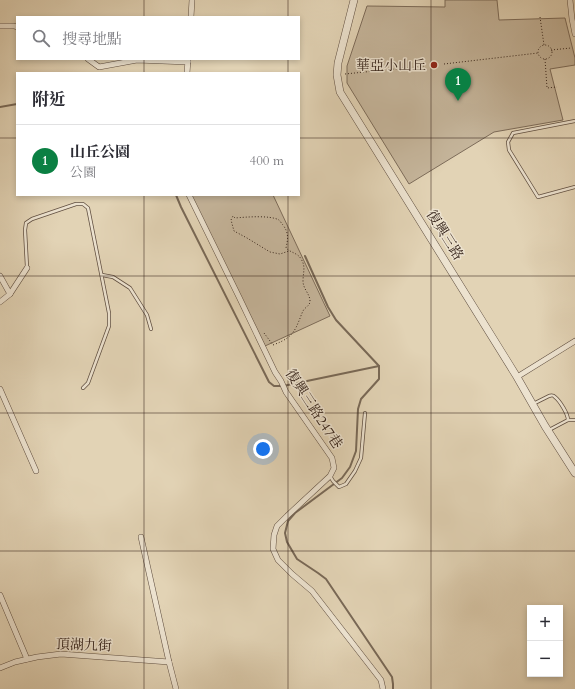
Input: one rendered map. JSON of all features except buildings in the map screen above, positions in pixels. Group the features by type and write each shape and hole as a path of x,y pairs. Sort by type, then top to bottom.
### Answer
{"street":[{"path":"191,16 192,0"},
{"name":"復興三路","path":"354,0 336,75 340,92 518,378 548,431 575,473"},
{"path":"570,0 575,34"},
{"path":"0,26 16,27"},
{"path":"89,60 99,67 137,60 188,61 187,72"},
{"name":"復興三路247巷","path":"189,196 275,372 286,392 332,458 334,468 330,476"},
{"path":"0,302 10,294 27,268"},
{"path":"0,276 10,294"},
{"path":"518,378 575,341"},
{"path":"0,388 36,471"},
{"path":"330,476 277,526 274,535 273,549 278,560 312,591 381,680 383,689"},
{"path":"141,537 176,689"},
{"path":"0,595 28,659"},
{"name":"頂湖九街","path":"0,668 28,659 61,654 169,662"}],"lane":[{"path":"575,121 513,133 508,142 509,150 538,197 575,187"},
{"path":"27,268 26,223 32,219 76,204 83,204 88,208 109,313 109,326 88,383 83,388"},
{"path":"102,275 113,277 130,288 147,315 151,329"},
{"path":"532,404 549,396 554,396 567,414 568,420"},
{"path":"330,476 339,487 346,484 355,471 361,458 365,413"},
{"path":"548,431 568,420 575,420"}],"path":[{"path":"540,17 544,46"},
{"path":"545,59 540,58 538,53 539,48 548,46 551,50"},
{"path":"551,50 571,48"},
{"path":"545,59 550,56 551,50"},
{"path":"444,64 538,53"},
{"path":"545,59 547,88 558,87"},
{"path":"342,74 424,66"},
{"path":"264,333 273,345 289,338 298,325 303,311 309,304 310,299 304,289 304,267 302,259 296,253 289,251 280,254 270,252 234,231 231,220 232,216 235,218 260,217 279,220 287,232 288,240 286,248 289,251"}],"shaded area":[{"path":"445,0 497,0 499,20 565,18 575,58 575,65 550,69 563,120 494,132 409,184 347,83 347,66 367,6 445,7"},
{"path":"191,196 273,196 330,316 265,346"}],"waterway":[{"path":"0,107 16,104"},
{"path":"176,196 269,382 274,386 283,386 379,366"},
{"path":"305,256 328,307 336,320 379,366 379,379 361,399 358,409 356,451 350,467 342,478 295,513 288,521 285,533 287,542 297,559 326,579 392,677 393,689"}],"place":[{"name":"華亞小山丘","path":"434,65"},
{"name":"山丘公園","path":"458,101"}]}
